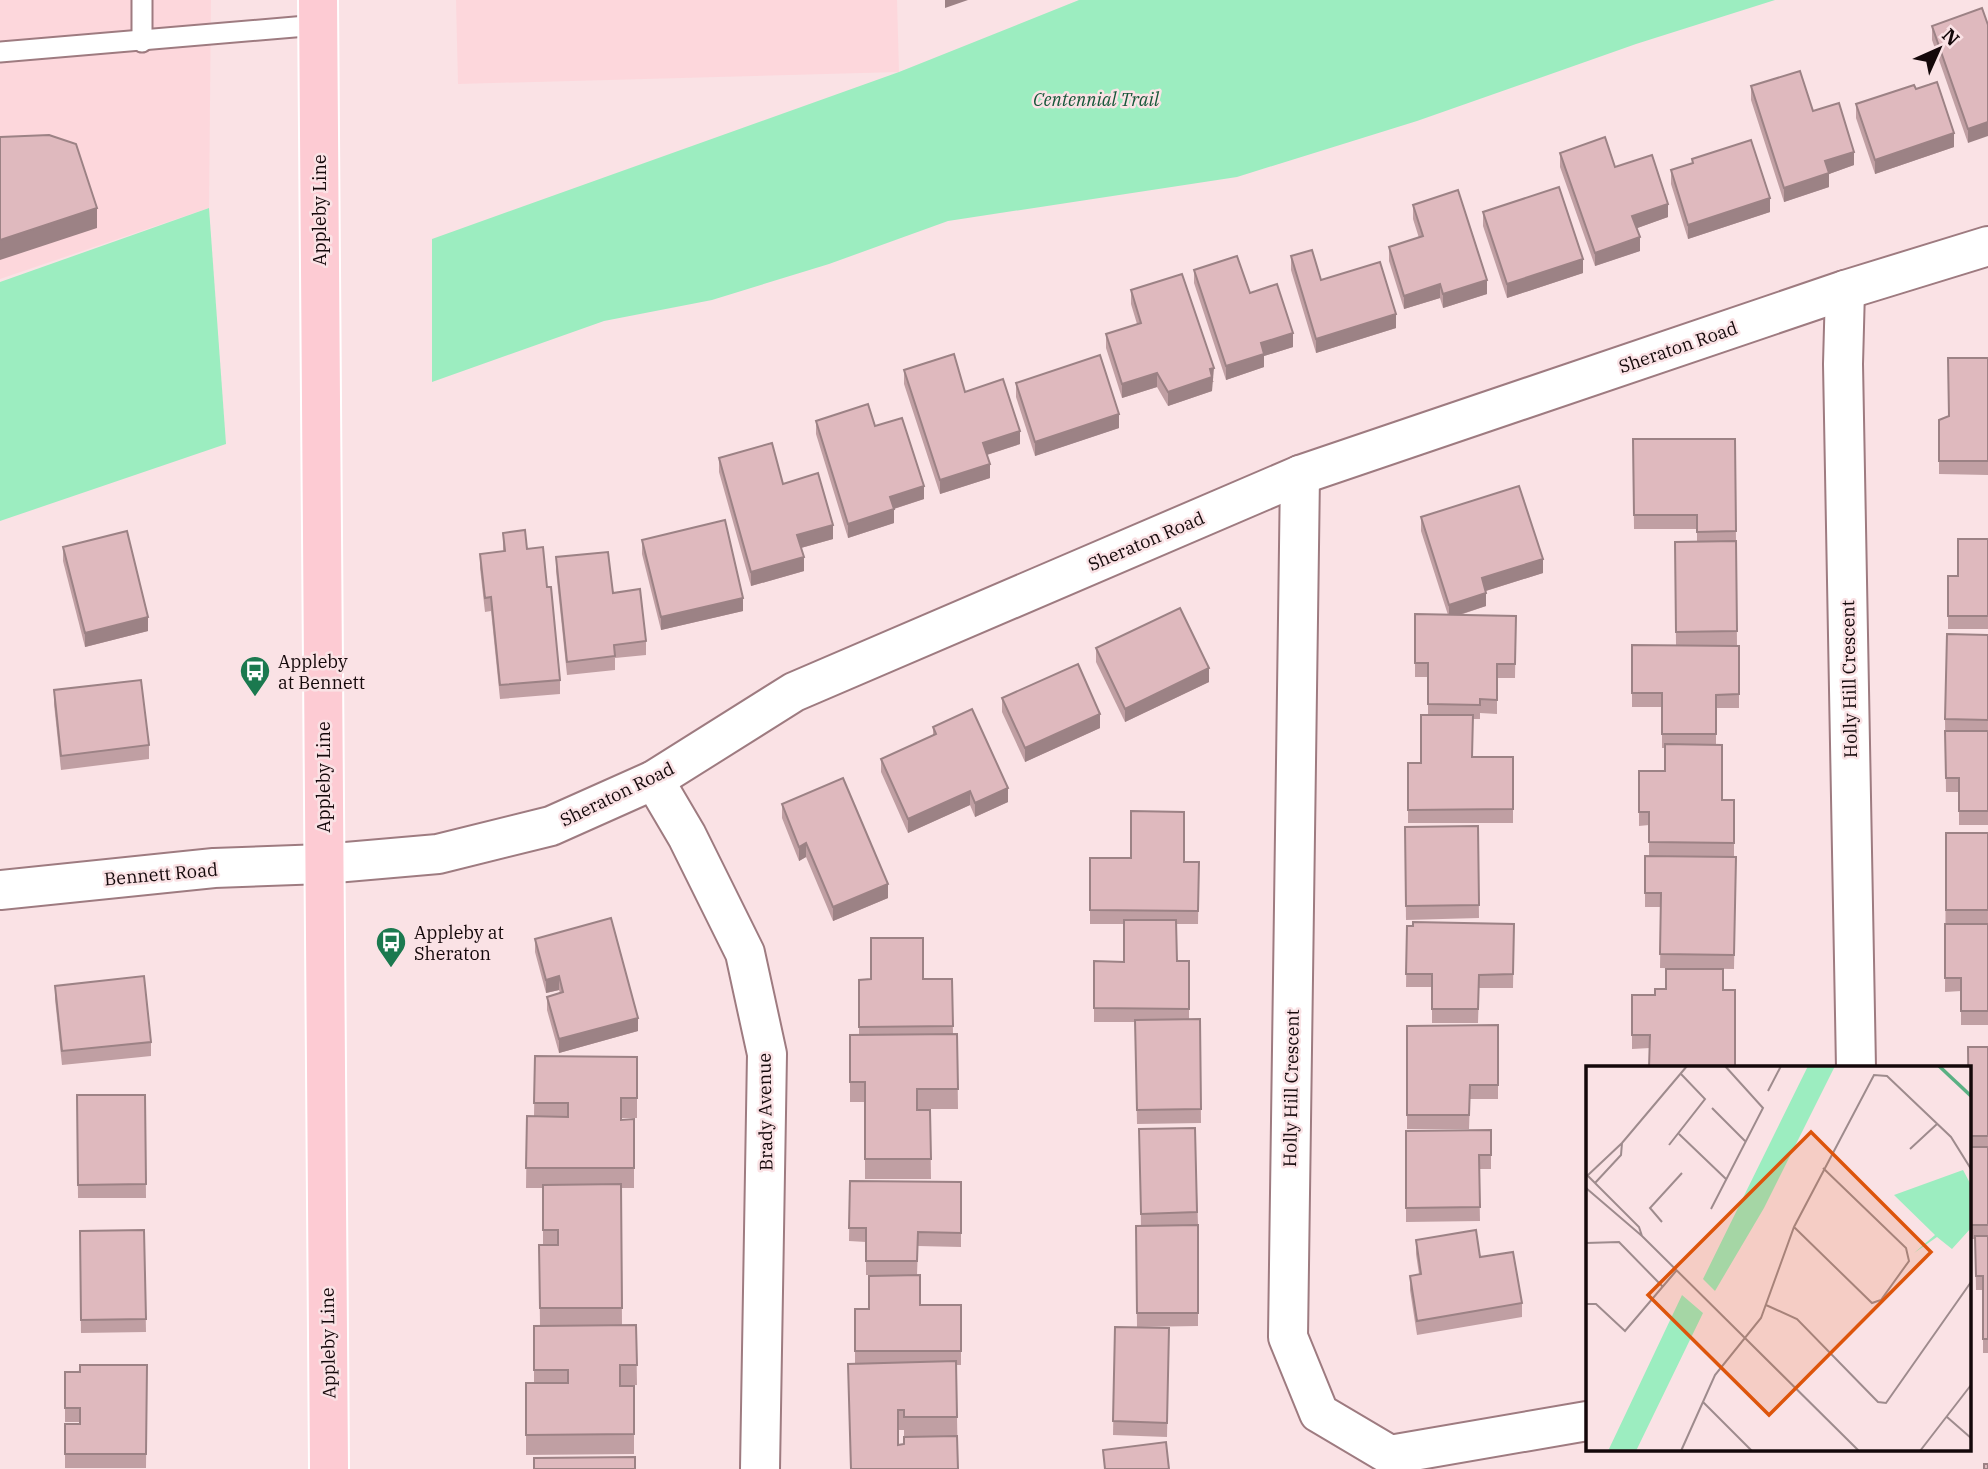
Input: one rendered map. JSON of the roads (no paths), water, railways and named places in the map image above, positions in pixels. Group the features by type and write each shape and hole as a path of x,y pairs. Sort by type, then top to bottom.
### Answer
{"main road":[{"name":"Appleby Line","path":"318,12 329,1469"}],"street":[{"name":"Sheraton Road","path":"323,864 438,853 538,829 654,780 794,692 1300,475 1845,290 1988,246"},
{"name":"Holly Hill Crescent","path":"1845,290 1844,378 1856,1066"},
{"name":"Holly Hill Crescent","path":"1300,475 1287,1338 1319,1413 1390,1455 1586,1422"},
{"name":"Brady Avenue","path":"654,780 687,836 745,953 766,1054 760,1469"},
{"name":"Bennett Road","path":"0,890 214,868 323,864"}],"lane":[{"path":"142,0 142,41"},
{"path":"0,52 142,41 318,12"}],"place":[{"name":"Appleby at Bennett","path":"255,698"},
{"name":"Appleby at Sheraton","path":"391,969"}],"park label":[{"name":"Centennial Trail","path":"1096,99"}]}
